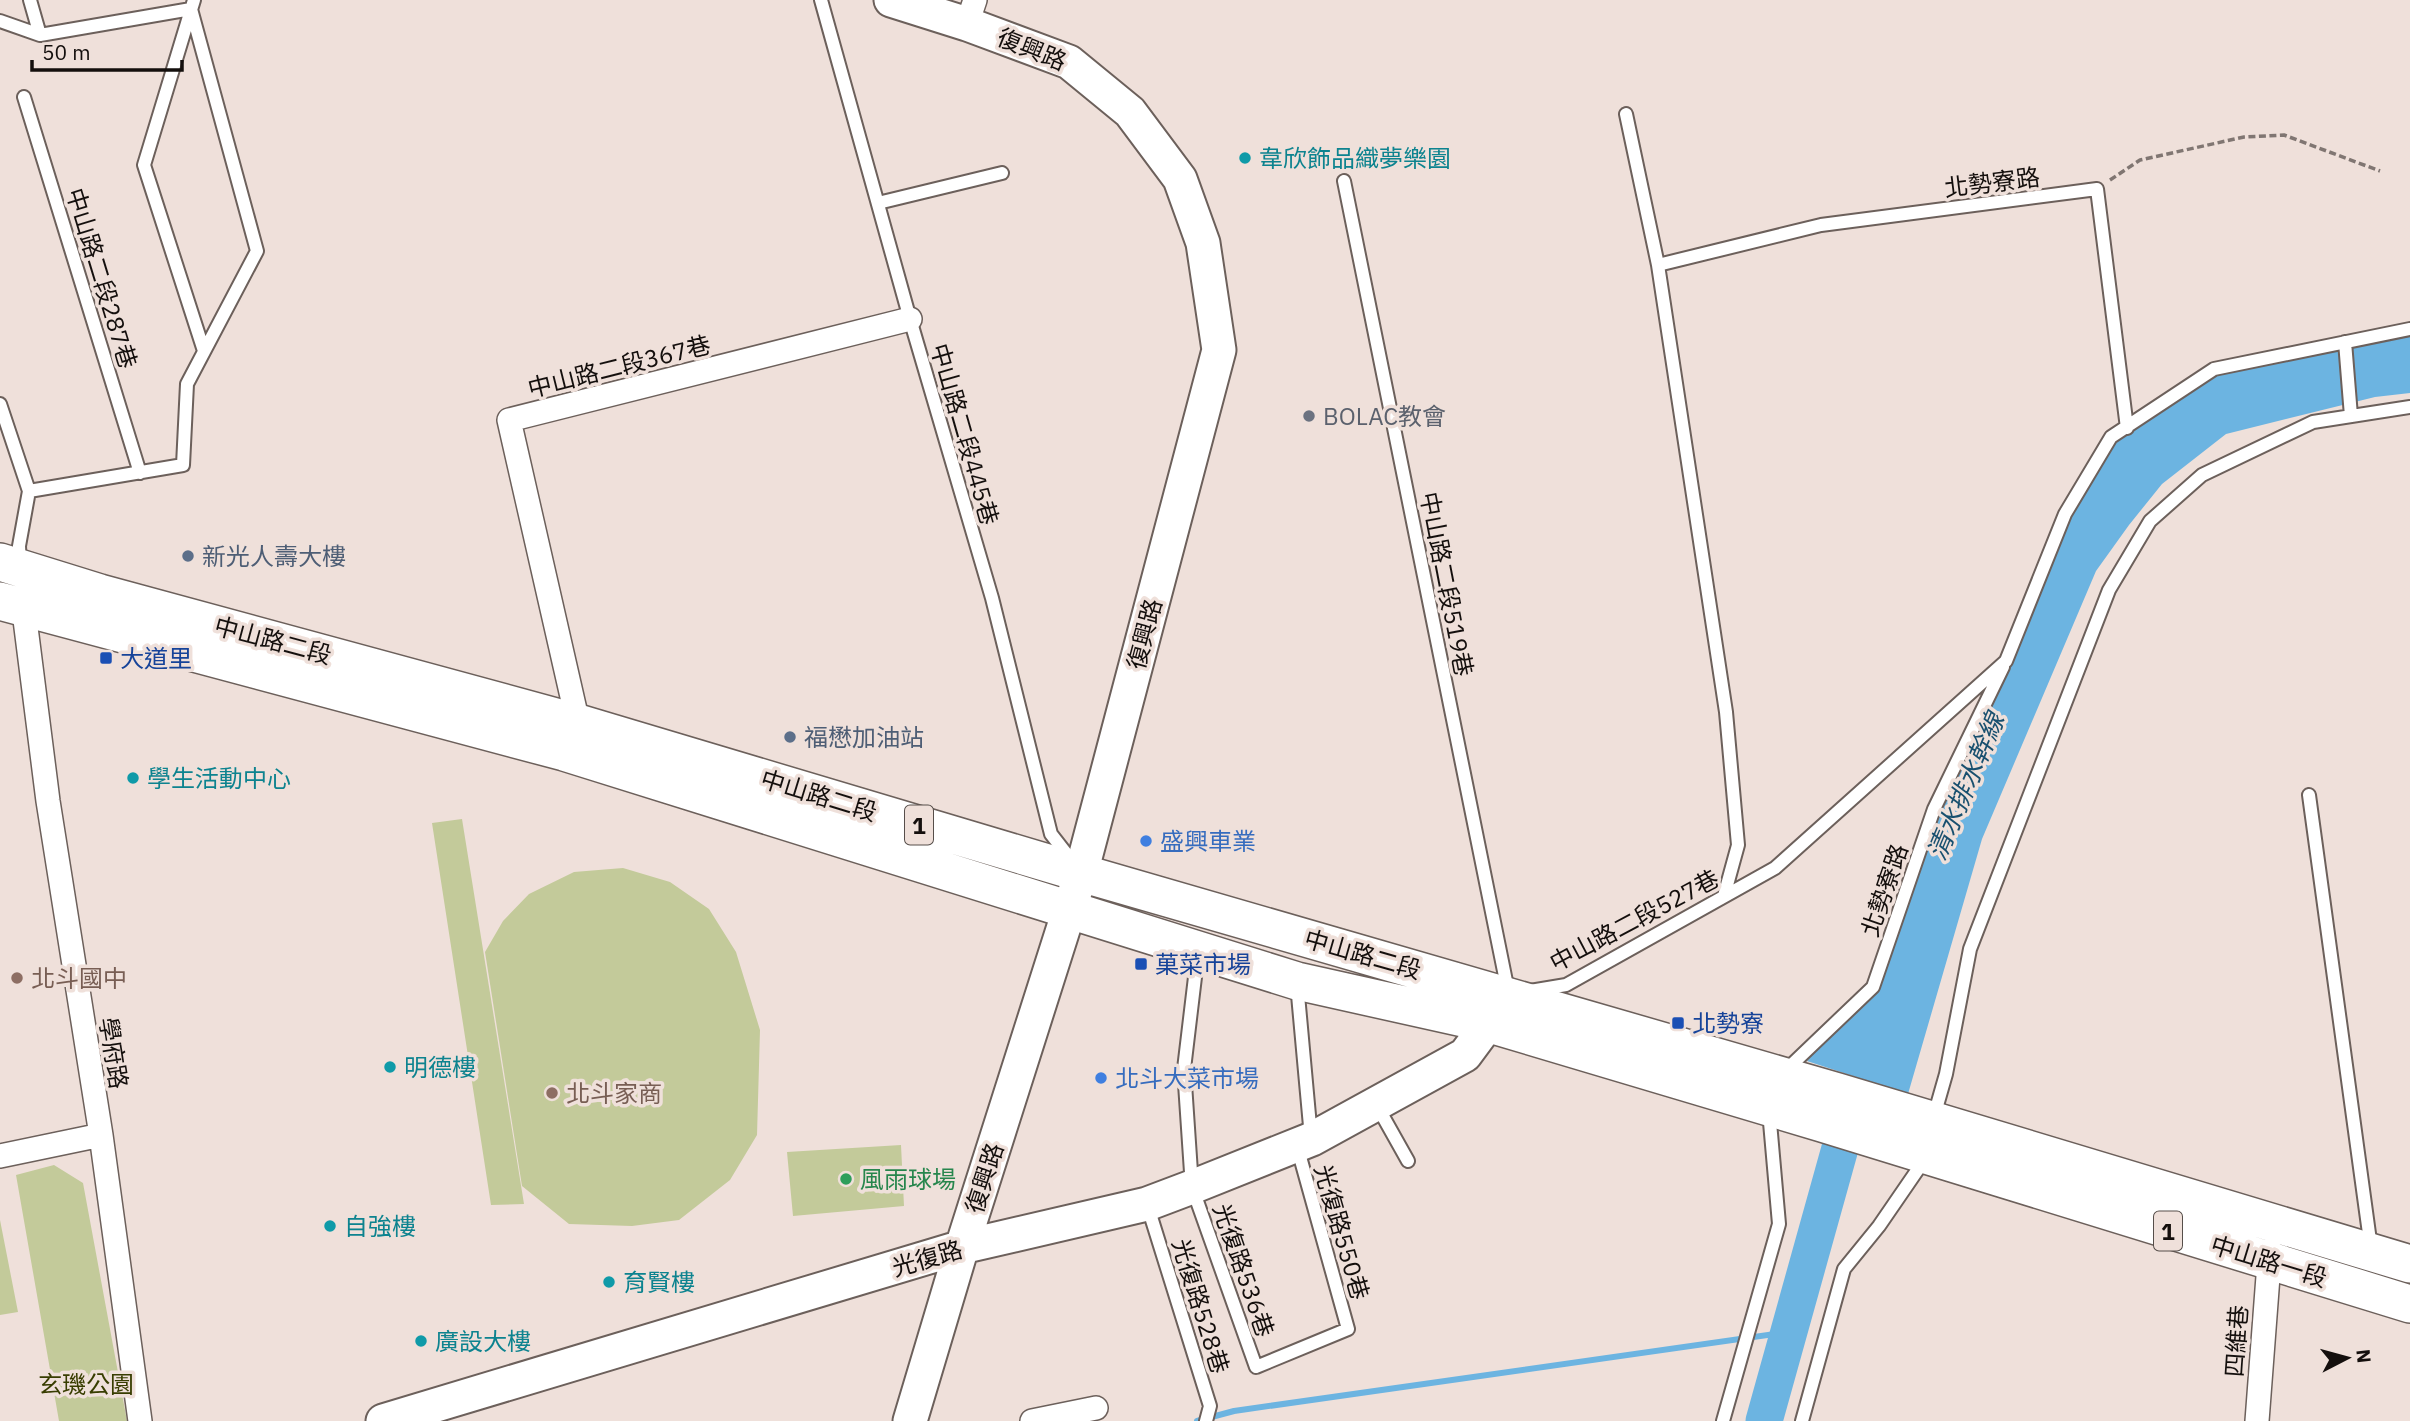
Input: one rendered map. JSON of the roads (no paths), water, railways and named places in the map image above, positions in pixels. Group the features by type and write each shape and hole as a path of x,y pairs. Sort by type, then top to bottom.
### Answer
{"main road":[{"name":"中山路二段","path":"10,565 571,738 1070,909 1297,981 1499,1010"},
{"name":"中山路二段","path":"12,604 571,738 1081,873 1499,1010 1830,1107"},
{"name":"1","path":"1830,1107 1933,1120"},
{"name":"1","path":"1830,1107 1927,1156"},
{"name":"中山路一段","path":"1933,1120 2410,1264"},
{"name":"中山路一段","path":"1927,1156 2410,1304"}],"street":[{"name":"復興路","path":"891,0 971,12 1069,62 1130,112 1180,179 1203,243 1219,350 1081,873 961,1247 910,1421"},
{"name":"中山路二段367巷","path":"571,738 509,420 910,319"},
{"name":"學府路","path":"10,565 12,604 48,801 101,1135 140,1421"},
{"name":"光復路","path":"383,1421 961,1247 1147,1204 1304,1143 1465,1055 1499,1010"},
{"path":"0,1156 101,1135"},
{"name":"四維巷","path":"2258,1421 2268,1261 2274,1222"},
{"path":"1032,1421 1096,1408"}],"lane":[{"path":"30,0 40,35"},
{"name":"中山路二段445巷","path":"821,0 910,319 992,598 1051,834 1081,873"},
{"path":"0,21 40,35 192,4"},
{"path":"29,491 183,465 187,384 257,251 192,4"},
{"path":"192,4 144,165 204,351"},
{"name":"中山路二段287巷","path":"24,97 140,473"},
{"path":"1626,114 1658,265 1726,712 1738,845 1724,897"},
{"path":"878,203 1002,173"},
{"name":"中山路二段519巷","path":"1344,181 1499,1010"},
{"name":"北勢寮路","path":"1658,265 1821,225 2096,190 2127,428"},
{"name":"北勢寮路","path":"1775,1091 1873,987 1934,809 2006,661 2065,514 2111,437 2214,369 2410,329"},
{"path":"2345,342 2351,416"},
{"path":"0,404 29,491 19,545 10,565"},
{"path":"1933,1120 1946,1074 1970,949 2109,590 2150,521 2203,475 2313,422 2410,407"},
{"name":"中山路二段527巷","path":"1499,1010 1566,985 1774,868 2006,661"},
{"path":"2309,794 2372,1252"},
{"name":"光復路536巷","path":"1198,950 1184,1069 1192,1187 1256,1367"},
{"name":"光復路550巷","path":"1256,1367 1348,1329 1304,1143 1297,981"},
{"path":"1723,1421 1779,1224 1775,1091"},
{"path":"1376,1104 1408,1161"},
{"path":"1802,1421 1844,1269 1879,1226 1927,1156"},
{"name":"光復路528巷","path":"1147,1204 1210,1406 1206,1421"}],"water":[{"path":"2410,328 2410,393 2375,397 2226,434 2162,484 2096,571 1982,839 1908,1094 1807,1061 1866,989 2057,537 2130,419 2225,369"}],"waterway":[{"name":"清水排水幹線","path":"1764,1421 1854,1098"},
{"path":"1197,1421 1234,1411 1789,1332"}],"place":[{"name":"韋欣飾品織夢樂園","path":"1245,158"},
{"name":"BOLAC教會","path":"1309,416"},
{"name":"新光人壽大樓","path":"188,556"},
{"name":"大道里","path":"106,658"},
{"name":"福懋加油站","path":"790,737"},
{"name":"學生活動中心","path":"133,778"},
{"name":"盛興車業","path":"1146,841"},
{"name":"菓菜市場","path":"1141,964"},
{"name":"北斗國中","path":"17,978"},
{"name":"北勢寮","path":"1678,1023"},
{"name":"明德樓","path":"390,1067"},
{"name":"北斗大菜市場","path":"1101,1078"},
{"name":"北斗家商","path":"552,1093"},
{"name":"風雨球場","path":"846,1179"},
{"name":"自強樓","path":"330,1226"},
{"name":"育賢樓","path":"609,1282"},
{"name":"廣設大樓","path":"421,1341"}],"park label":[{"name":"玄璣公園","path":"86,1384"}]}
